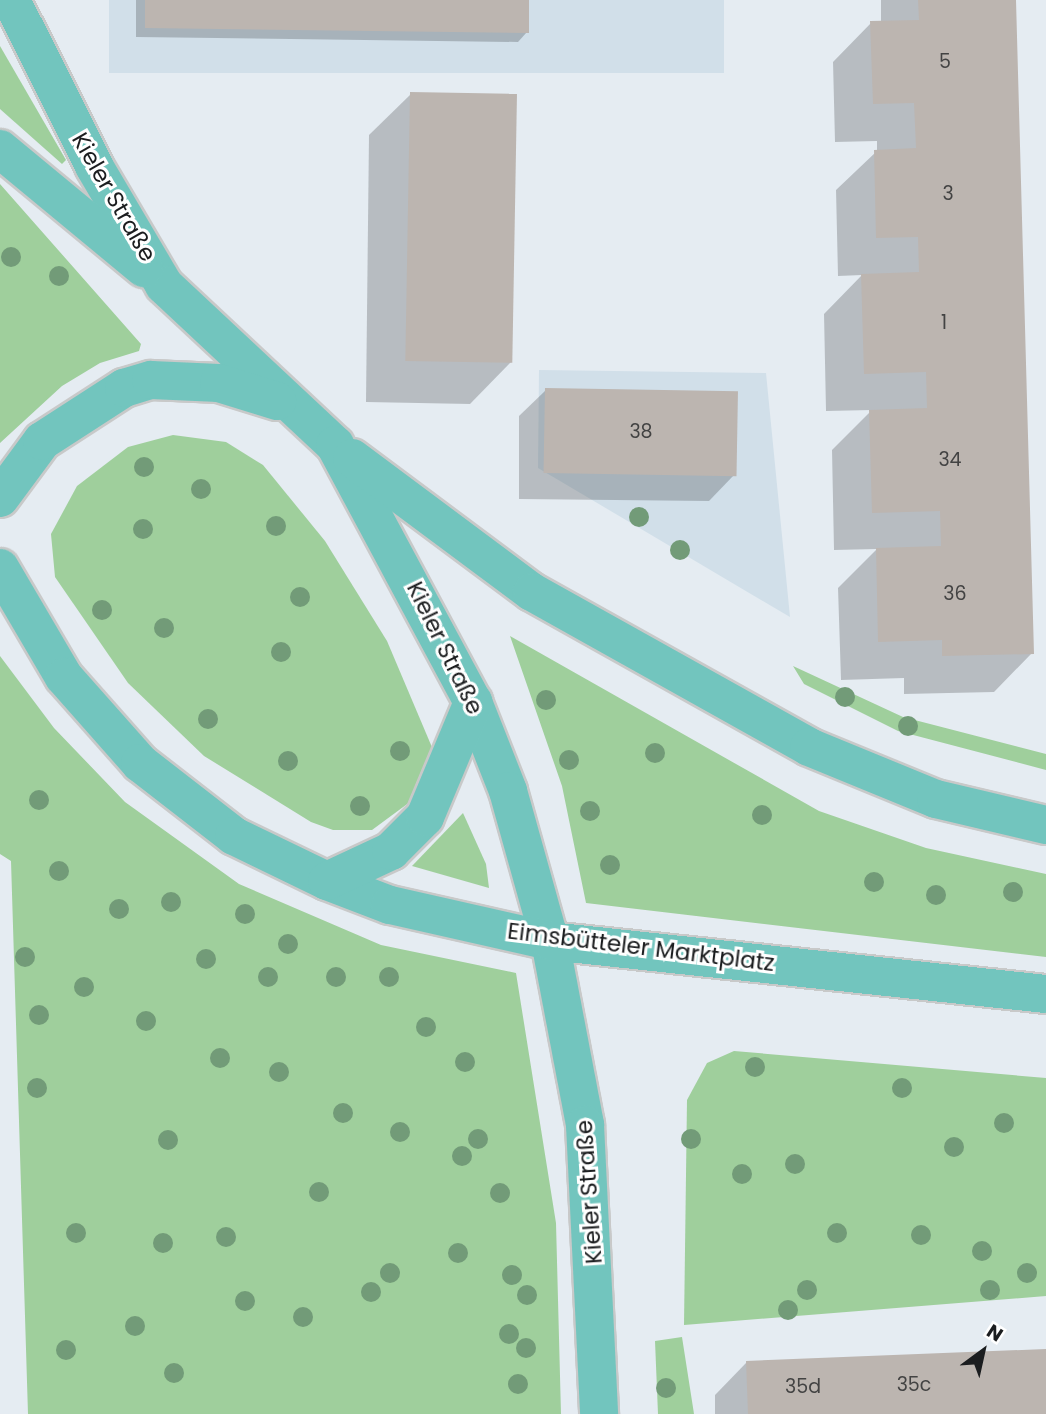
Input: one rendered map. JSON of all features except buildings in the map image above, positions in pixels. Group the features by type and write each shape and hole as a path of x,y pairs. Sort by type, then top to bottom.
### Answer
{"main road":[{"name":"Kieler Straße","path":"11,0 94,166 164,285 286,404 335,445 473,702 508,791 550,941 585,1125 598,1414"},
{"path":"0,149 164,285"},
{"path":"0,498 42,442 124,388 151,380 219,383 286,404"},
{"path":"335,445 532,592 808,747 936,799 1046,825"},
{"name":"Eimsbütteler Marktplatz","path":"0,568 64,677 140,763 234,836 327,881 403,908 550,941 1046,994"},
{"path":"327,881 391,851 425,817 473,702"}],"shaded area":[{"path":"109,0 724,0 724,73 109,73"},
{"path":"539,370 766,373 790,617 538,468"}],"green space":[{"path":"0,46 66,160 62,164 0,109"},
{"path":"0,184 141,344 139,351 100,363 62,386 0,443"},
{"path":"173,435 226,442 263,465 325,541 387,641 434,752 414,799 372,830 333,830 311,822 204,756 128,683 55,577 51,534 77,486 128,447"},
{"path":"510,636 819,811 926,848 1046,874 1046,957 586,903 562,786"},
{"path":"0,656 54,728 125,802 239,884 381,945 516,973 556,1223 561,1414 28,1414 11,861 0,854"},
{"path":"793,666 903,717 1046,754 1046,770 898,731 804,684"},
{"path":"463,813 486,864 489,888 412,866"},
{"path":"734,1051 1046,1078 1046,1296 684,1325 687,1100 707,1063"},
{"path":"682,1337 694,1414 658,1414 655,1341"}]}
